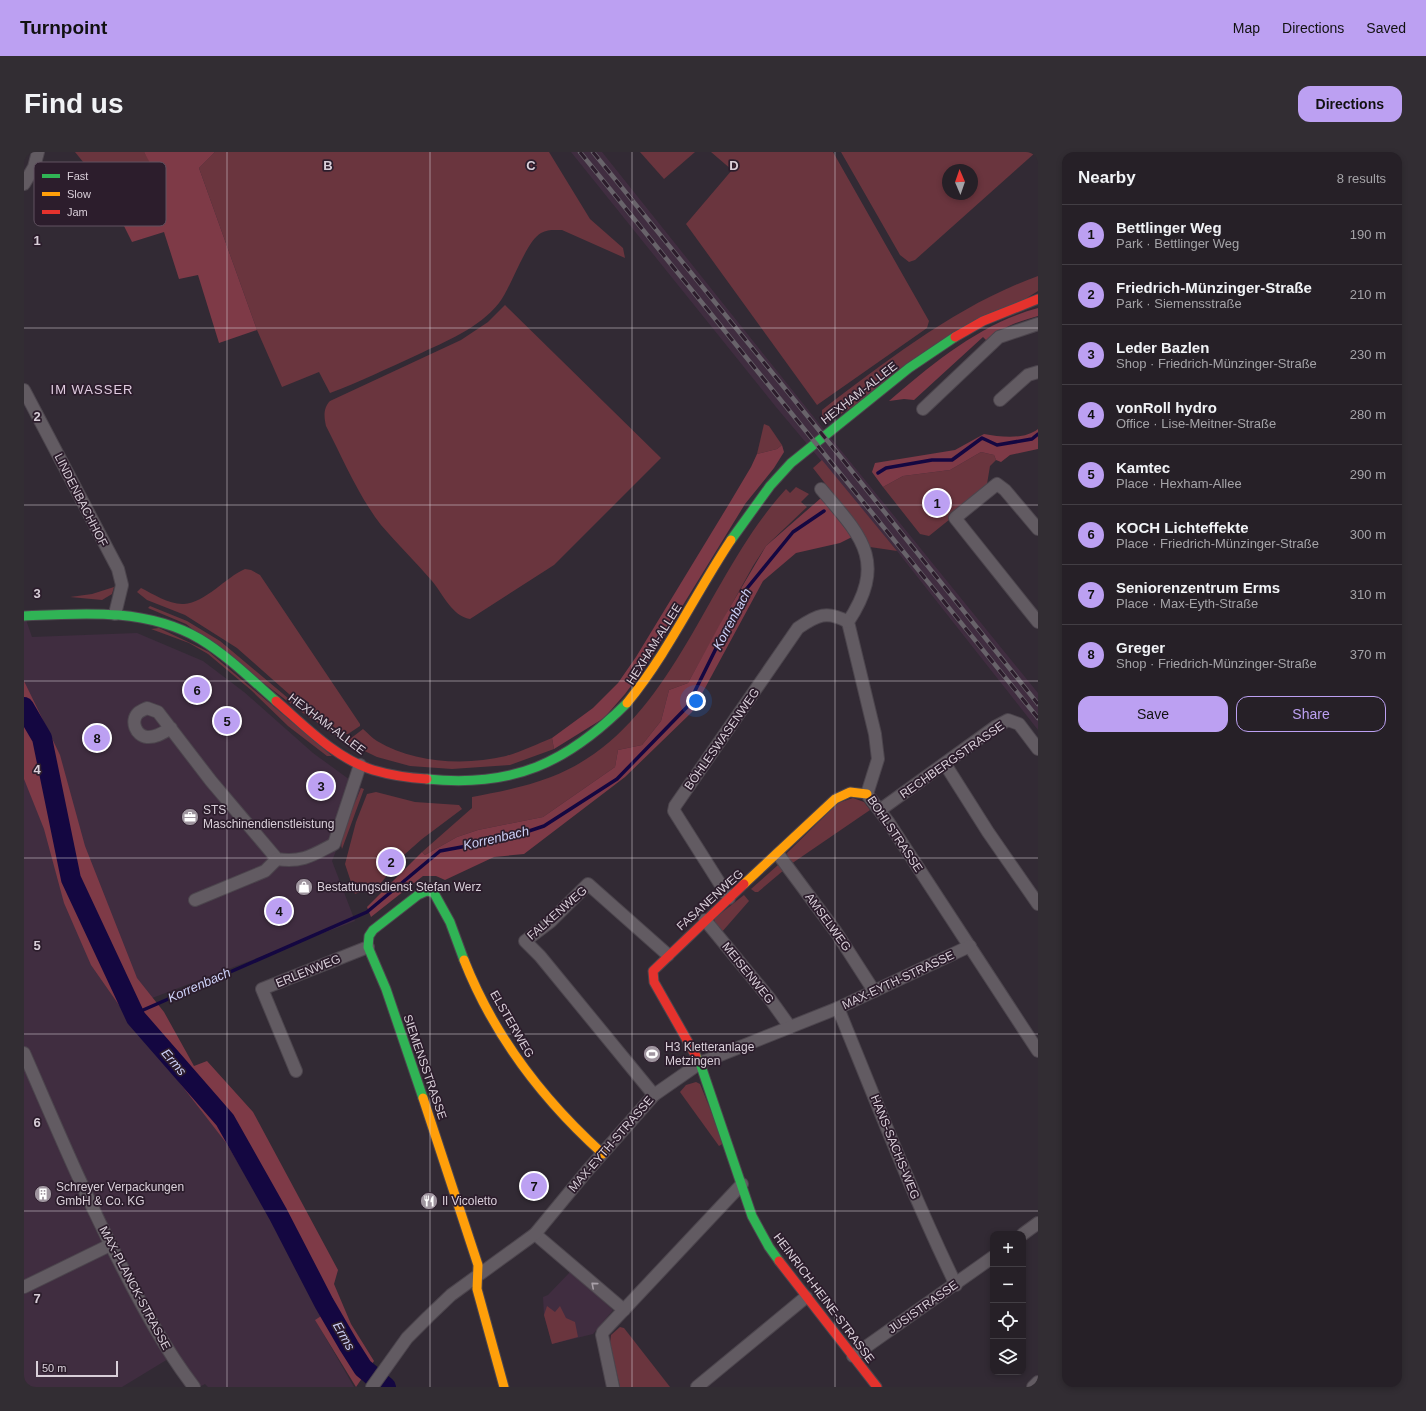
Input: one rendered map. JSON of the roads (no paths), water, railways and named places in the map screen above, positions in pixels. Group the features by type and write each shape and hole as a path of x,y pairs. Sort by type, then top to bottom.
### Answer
{"street":[{"path":"35,162 38,152"},
{"path":"24,184 34,167"},
{"name":"HEXHAM-ALLEE","path":"24,616 115,614 146,618 181,630 209,644 316,733 360,765 388,774 453,782 510,777 558,759 610,723 632,699 653,673 725,549 779,475 872,396 943,344 984,320 1021,304 1038,299"},
{"path":"923,409 1000,337 1038,324"},
{"path":"1000,400 1028,375 1038,372"},
{"name":"LINDENBACHHOF","path":"24,390 118,569 122,585 115,614"},
{"path":"1038,529 1005,490 997,484 955,518 1038,622"},
{"path":"821,488 852,526 863,544 867,560 869,576 861,602 848,622"},
{"name":"BÖHLESWASENWEG","path":"729,898 674,811 675,806 798,628 813,617 825,615 837,615 848,622"},
{"name":"BOHLSTRASSE","path":"848,622 876,734 878,759 866,794 880,810 1038,1051"},
{"name":"RECHBERGSTRASSE","path":"880,810 995,727 1008,720 1019,724 1038,749"},
{"path":"171,728 211,781 277,859 290,861 303,860 334,844 356,781 360,765"},
{"path":"945,764 988,832 1038,904"},
{"name":"FASANENWEG","path":"700,1064 654,982 653,971 705,920 842,794 855,791 866,794"},
{"name":"AMSELWEG","path":"778,854 836,932 874,991"},
{"path":"195,900 265,871 277,859"},
{"name":"FALKENWEG","path":"654,1095 540,956 525,941 550,922 588,884 668,955"},
{"name":"ELSTERWEG","path":"368,947 369,936 373,930 418,895 426,891 434,893 441,904 470,974 510,1049 542,1092 585,1138 603,1154"},
{"name":"MEISENWEG","path":"705,920 770,999 790,1027"},
{"name":"MAX-EYTH-STRASSE","path":"372,1387 389,1361 407,1338 451,1295 478,1277 535,1234 654,1095 700,1064 838,1008 970,946"},
{"name":"ERLENWEG","path":"296,1071 262,989 368,947"},
{"name":"SIEMENSSTRASSE","path":"368,947 390,1000 478,1265 477,1289 504,1387"},
{"name":"HANS-SACHS-WEG","path":"838,1008 897,1154 928,1226 956,1285"},
{"name":"MAX-PLANCK-STRASSE","path":"24,1053 72,1166 110,1245 152,1326 176,1364 194,1387"},
{"name":"HEINRICH-HEINE-STRASSE","path":"700,1064 752,1216 768,1247 877,1387"},
{"path":"613,1387 602,1335 742,1184"},
{"path":"1026,1232 1038,1223"},
{"path":"535,1234 624,1310"},
{"path":"24,1287 110,1245"},
{"name":"JUSISTRASSE","path":"853,1356 956,1285 990,1259"},
{"path":"697,1387 806,1297"},
{"path":"1033,1387 1038,1382"}],"waterway":[{"name":"Korrenbach","path":"878,473 886,468 932,460 952,460 982,438 997,445 1032,439 1038,434"},
{"name":"Korrenbach","path":"134,1014 367,912 440,851 505,839 544,826 617,779 687,707 744,592 793,532 824,511"},
{"name":"Erms","path":"24,707 42,738 71,879 136,1018 225,1120 278,1214 324,1303 349,1346 363,1368 386,1387"}],"railway":[{"path":"580,152 1038,718"},
{"path":"593,152 839,455 1038,704"}],"place":[{"name":"Bettlinger Weg","path":"937,503"},
{"name":"KOCH Lichteffekte","path":"197,690"},
{"name":"Kamtec","path":"227,721"},
{"name":"Greger","path":"97,738"},
{"name":"Leder Bazlen","path":"321,786"},
{"name":"STS Maschinendienstleistung","path":"190,817"},
{"name":"Friedrich-Münzinger-Straße","path":"391,862"},
{"name":"Bestattungsdienst Stefan Werz","path":"304,887"},
{"name":"vonRoll hydro","path":"279,911"},
{"name":"H3 Kletteranlage Metzingen","path":"652,1054"},
{"name":"Seniorenzentrum Erms","path":"534,1186"},
{"name":"Schreyer Verpackungen GmbH & Co. KG","path":"43,1194"},
{"name":"Il Vicoletto","path":"429,1201"}],"district":[{"name":"IM WASSER","path":"92,389"}]}
